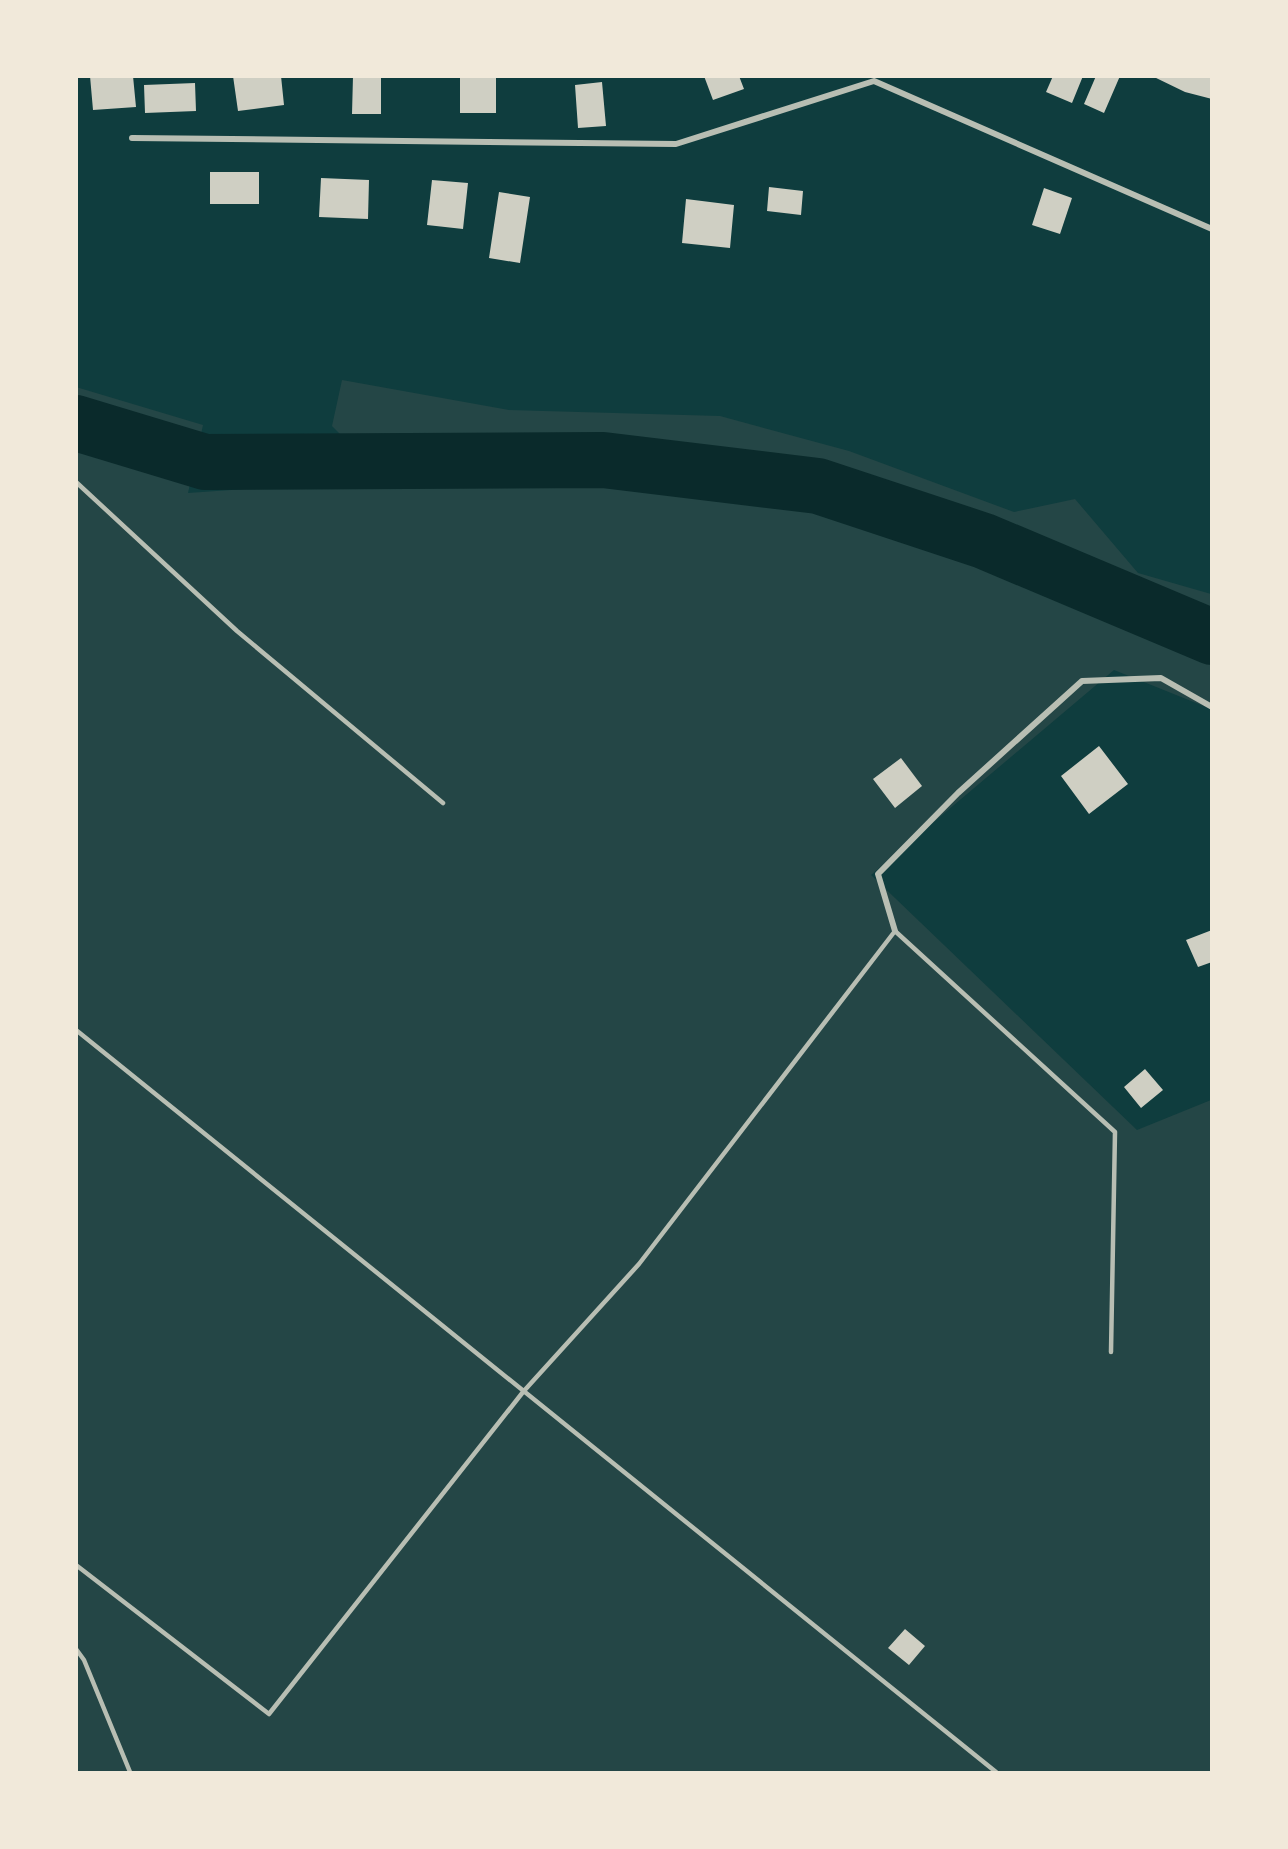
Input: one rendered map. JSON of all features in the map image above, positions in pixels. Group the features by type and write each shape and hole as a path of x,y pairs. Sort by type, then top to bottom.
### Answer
{"street":[{"path":"132,138 676,144 874,79 1212,229"},
{"path":"895,931 878,874 958,793 1082,681 1161,678 1212,707"}],"lane":[{"path":"76,482 237,632 443,803"},
{"path":"76,1565 269,1714 523,1392 639,1264 895,931 1115,1132 1111,1352"},
{"path":"76,1030 996,1773"},
{"path":"76,1649 84,1660 130,1773"}],"shaded area":[{"path":"342,380 509,410 720,416 849,451 1014,512 1075,499 1138,573 1211,594 1211,709 1114,670 871,875 1137,1130 1211,1100 1211,1772 77,1772 76,387 203,425 188,493 385,479 332,426"}],"building":[{"path":"90,76 133,76 136,107 93,110"},
{"path":"233,76 281,76 284,105 238,111"},
{"path":"353,76 381,76 381,114 352,114"},
{"path":"460,76 496,76 496,113 460,113"},
{"path":"704,76 739,76 744,89 713,100"},
{"path":"1053,76 1083,76 1072,103 1046,92"},
{"path":"1096,76 1120,76 1104,113 1084,104"},
{"path":"1152,76 1212,76 1212,99 1185,92"},
{"path":"602,82 606,126 578,128 575,85"},
{"path":"195,83 196,111 145,113 144,85"},
{"path":"210,172 259,172 259,204 210,204"},
{"path":"321,178 369,180 368,219 319,217"},
{"path":"432,180 468,183 463,229 427,225"},
{"path":"769,187 803,191 801,215 767,211"},
{"path":"1044,188 1072,198 1060,234 1032,225"},
{"path":"499,192 530,197 520,263 489,258"},
{"path":"686,199 734,205 730,248 682,243"},
{"path":"1099,746 1128,784 1089,814 1061,776"},
{"path":"901,758 922,786 895,808 873,779"},
{"path":"1212,930 1212,962 1198,967 1186,940"},
{"path":"1145,1069 1163,1090 1141,1108 1124,1087"},
{"path":"905,1629 925,1646 909,1665 888,1648"}],"waterway":[{"path":"76,423 205,462 603,460 818,486 984,541 1212,637"}]}
